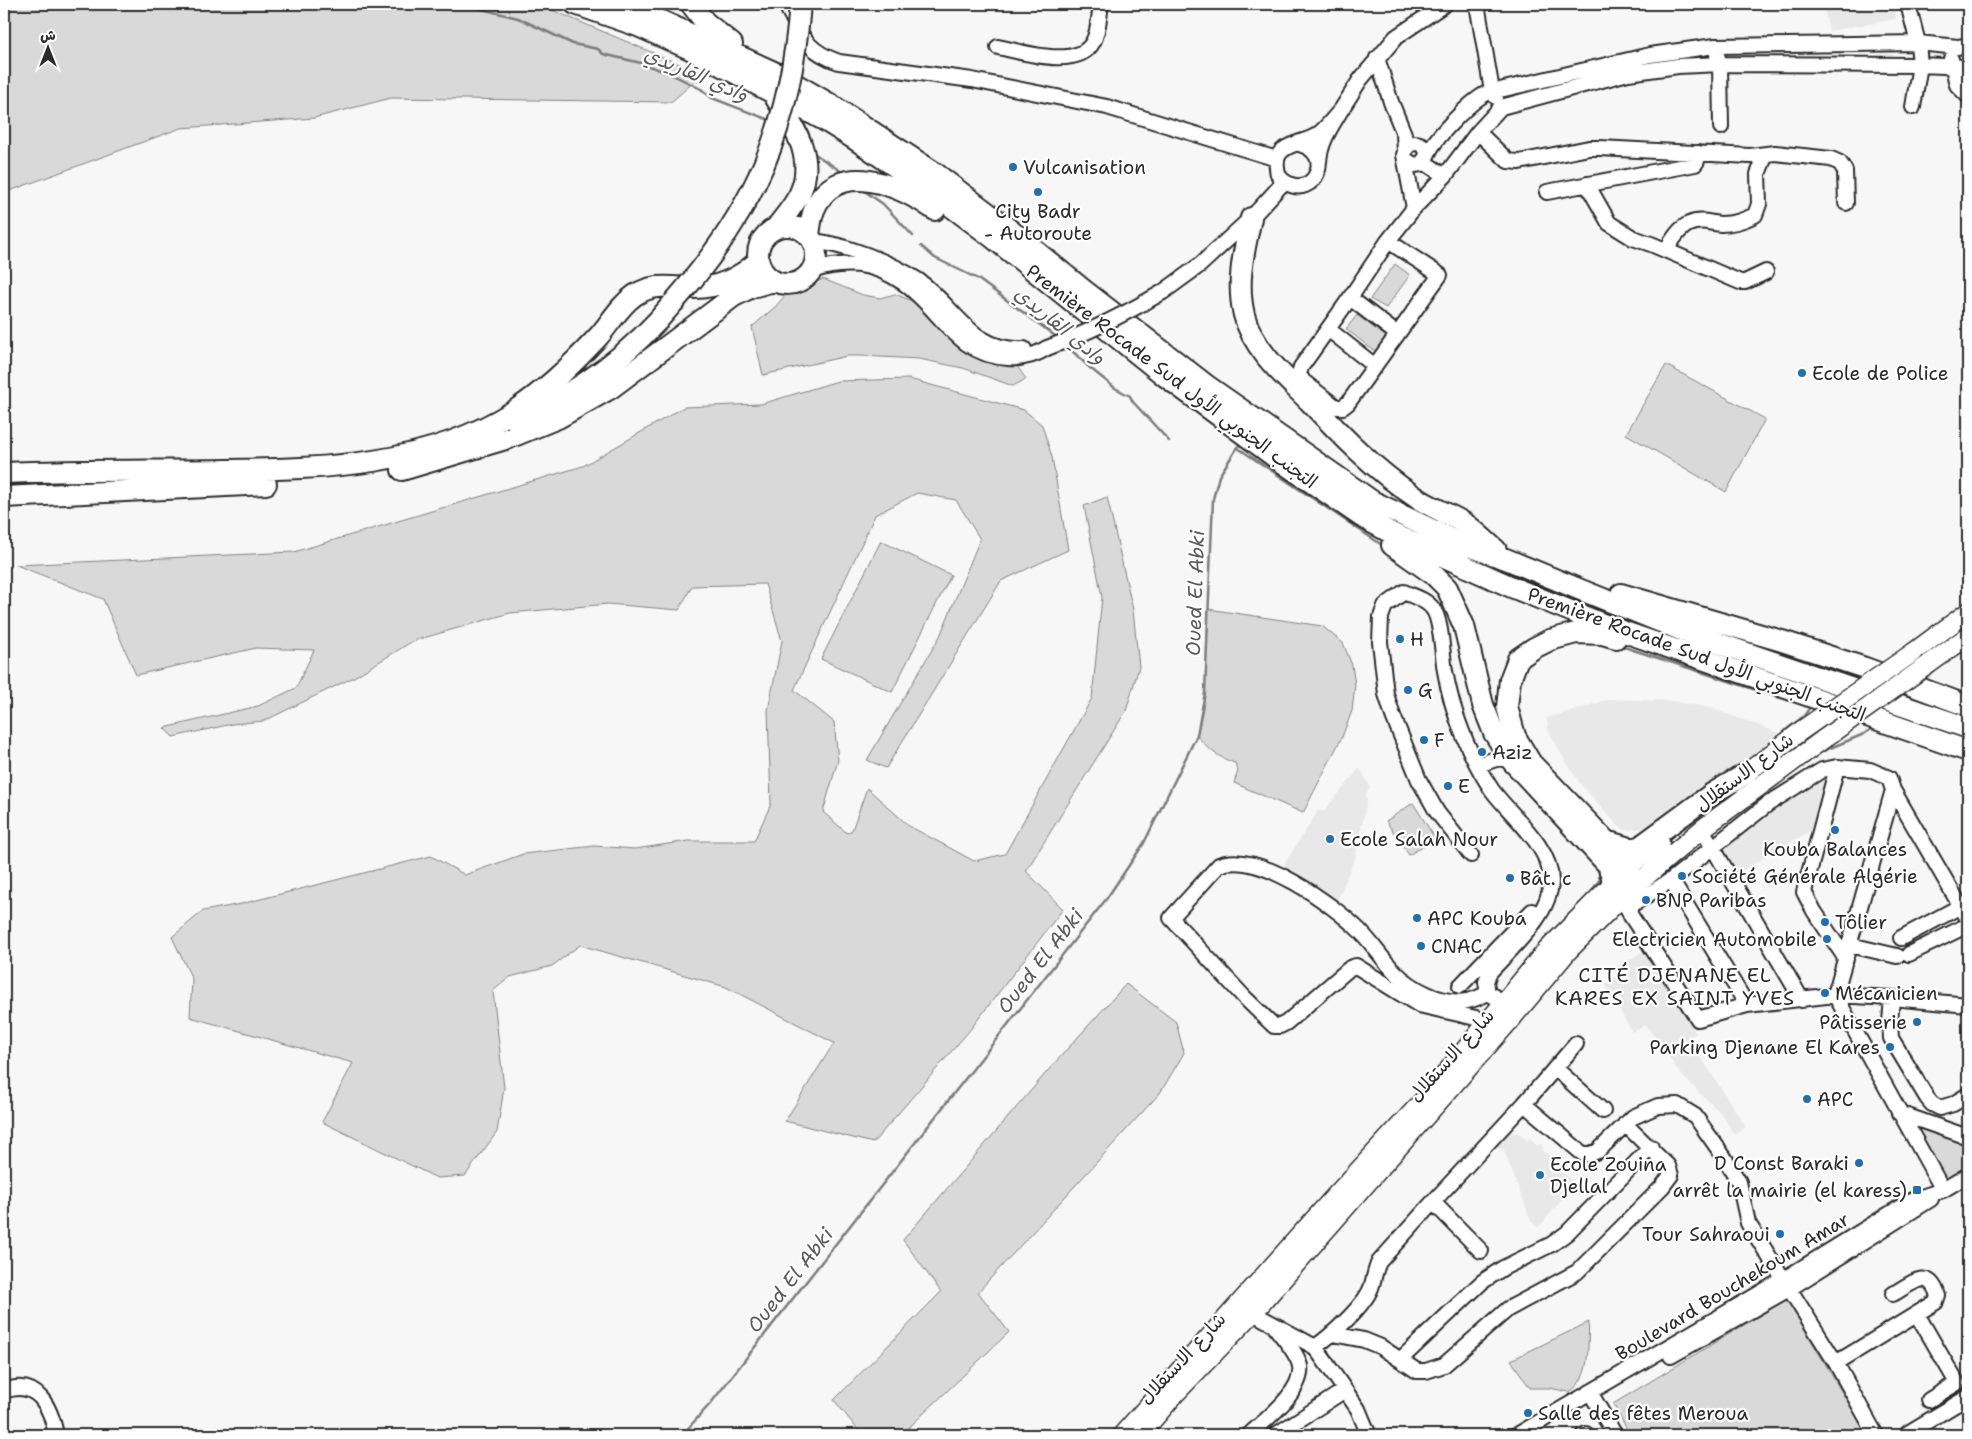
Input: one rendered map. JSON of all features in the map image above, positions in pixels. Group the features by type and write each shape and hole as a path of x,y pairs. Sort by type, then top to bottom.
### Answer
{"highway":[{"name":"Première Rocade Sud التجنب الجنوبي الأول","path":"575,4 638,26 688,48 824,120 894,166 992,237 1165,376 1326,494 1393,534 1506,585 1610,627 1968,750"},
{"name":"Première Rocade Sud التجنب الجنوبي الأول","path":"624,4 752,61 833,106 935,173 1005,226 1206,386 1372,502 1458,542 1506,559 1691,634 1968,728"},
{"path":"691,4 705,22 752,61"},
{"path":"4,497 320,482 379,474 410,468 501,429 554,402 598,374 643,336 701,272 747,202 765,164 779,125 790,85 797,44 789,5"},
{"path":"774,95 802,143 806,168 799,193 776,228 762,240 758,251 758,260 765,275 774,281 786,284 798,282 811,270 816,253 811,239 814,210 823,196 836,185 844,182 870,180 893,186 914,196 1011,266 1051,284"},
{"path":"1251,218 1239,276 1241,300 1244,318 1252,335 1266,355 1345,439 1396,483 1424,502 1465,523 1506,559 1792,644 1865,668 1968,706"},
{"path":"776,228 794,227 811,239"},
{"path":"468,443 551,383 587,349 626,302 638,293 659,286 692,288 712,286 738,276 758,260"},
{"path":"4,473 319,468 509,438 558,418 611,388 734,296 752,287 774,281"},
{"path":"1209,408 1237,437 1285,474 1352,520 1408,554 1447,588 1464,626 1484,705 1503,759 1574,829 1624,882"},
{"path":"4,487 266,484"},
{"path":"1624,882 1606,841 1531,763 1515,736 1507,707 1510,680 1518,659 1550,640 1576,633 1602,634 1802,693"},
{"path":"1606,841 1629,848 1638,848 1713,793 1748,773"}],"main road":[{"name":"شارع الاستقلال","path":"1140,1435 1176,1393 1253,1313 1513,1017 1624,882 1748,773 1802,730 1968,612"},
{"name":"شارع الاستقلال","path":"1624,882 1702,829 1968,636"},
{"path":"1122,1435 1334,1197 1428,1095 1545,952 1624,882"}],"street":[{"path":"998,47 1062,58 1075,56 1092,44 1096,34 1101,4"},
{"path":"1341,110 1319,134 1299,144 1285,148 1277,159 1277,172 1284,182 1298,187 1311,182 1319,170 1320,149 1324,139 1341,110 1377,58 1396,37 1445,4"},
{"path":"1477,4 1492,91 1501,107"},
{"path":"1908,4 1918,43 1920,65 1913,107"},
{"path":"789,5 801,36 808,44 822,55 839,62 972,80 1107,107 1277,159"},
{"path":"1405,155 1414,165 1422,151 1476,100 1492,91 1659,53 1715,46 1918,43 1958,47 1968,45"},
{"path":"1715,46 1720,64 1721,127"},
{"path":"1950,46 1957,85 1968,96"},
{"path":"1377,58 1391,102 1404,134 1405,155 1414,208"},
{"path":"1388,241 1440,275 1346,405 1336,407 1303,381 1299,370 1388,241 1414,208 1445,176 1478,132 1501,107 1543,94 1652,68 1720,64 1968,67"},
{"path":"1579,70 1582,86"},
{"path":"1478,132 1508,161 1519,162 1595,148 1750,156 1775,153 1831,159 1840,163 1845,171 1846,203"},
{"path":"1404,134 1445,176"},
{"path":"1299,144 1313,151 1319,162"},
{"path":"1405,155 1410,145 1422,151"},
{"path":"1547,192 1695,164 1698,153"},
{"path":"1666,250 1675,236 1687,224 1699,221 1722,224 1755,215 1759,204 1758,174 1766,154"},
{"path":"811,270 827,265 849,263 872,268 893,277 912,290 960,340 985,354 1002,358 1035,356 1047,348 1114,320 1163,292 1200,265 1251,218 1284,182"},
{"path":"1587,184 1609,223 1633,238 1740,282 1745,282 1766,272"},
{"path":"811,239 886,263 909,275 931,291 966,328 990,344 1011,349 1047,348"},
{"path":"1350,298 1398,334"},
{"path":"1328,329 1376,366"},
{"path":"1471,855 1437,812 1419,780 1386,694 1380,642 1380,617 1385,606 1404,592 1425,601 1434,610 1453,706 1467,742 1492,790 1537,845 1550,868 1550,893 1543,910 1535,922 1489,972 1486,982 1488,993 1505,1003"},
{"path":"1478,765 1503,759"},
{"path":"1837,767 1804,892 1814,911 1849,952 1903,955 1968,925"},
{"path":"1968,919 1893,790 1889,778 1870,770 1837,767 1822,770 1768,804 1671,880 1624,882 1698,1019 1747,1005 1835,995 1892,998 1968,1006"},
{"path":"1893,790 1849,952 1835,995 1942,1190"},
{"path":"1702,829 1802,1000"},
{"path":"1488,993 1466,1001 1451,1001 1435,997 1416,988 1395,972 1360,931 1335,910 1290,880 1262,866 1226,863 1219,865 1171,918 1244,997 1274,1026 1286,1023 1350,968 1356,966 1419,1005 1489,1022"},
{"path":"1671,880 1747,1005"},
{"path":"1460,986 1550,893"},
{"path":"1902,938 1960,906"},
{"path":"1892,998 1891,1038 1926,1098 1940,1108 1953,1104 1968,1095"},
{"path":"1315,1347 1332,1334 1363,1301 1371,1288 1374,1273 1379,1262 1524,1104 1576,1044"},
{"path":"1555,1068 1603,1111"},
{"path":"1524,1104 1583,1154 1598,1151 1639,1113 1667,1104 1677,1105 1695,1116 1739,1182 1748,1223 1836,1364 1876,1435"},
{"path":"1899,1113 1968,1137"},
{"path":"1332,1334 1364,1340 1381,1347 1417,1370 1426,1371 1444,1364 1508,1309 1577,1272 1671,1175 1668,1166 1651,1147 1625,1124"},
{"path":"1401,1359 1482,1282 1503,1268 1552,1244 1567,1233 1651,1147"},
{"path":"1517,1435 1592,1396 1919,1208 1942,1190 1968,1175"},
{"path":"1433,1202 1481,1251"},
{"path":"1836,1364 1936,1302 1938,1296 1930,1281 1919,1279 1893,1294"},
{"path":"1253,1313 1315,1347 1358,1409 1366,1435"},
{"path":"1917,1314 1957,1383 1929,1400"},
{"path":"1249,1435 1287,1398 1300,1377 1300,1366 1295,1354 1274,1324"},
{"path":"4,1391 19,1388 30,1390 39,1395 48,1405 56,1435"},
{"path":"1277,1434 1345,1390"},
{"path":"1534,1435 1592,1396"},
{"path":"1592,1396 1615,1435"},
{"path":"1909,1435 1908,1433 1968,1397"}],"shaded area":[{"path":"4,4 538,4 703,74 671,102 391,98 314,118 181,128 4,193"},
{"path":"1823,4 1893,4 1896,19 1829,31"},
{"path":"1395,264 1410,275 1386,308 1370,299"},
{"path":"823,279 863,295 880,298 895,294 917,303 1008,365 1017,366 1026,379 1013,386 963,368 919,359 862,356 847,356 763,375 752,327 776,306 793,286 806,286"},
{"path":"1357,315 1388,338 1377,353 1346,329"},
{"path":"1666,365 1765,419 1726,492 1626,434"},
{"path":"909,379 1024,410 1042,425 1052,457 1068,550 1001,581 886,768 867,760 940,636 980,539 956,500 917,493 875,515 794,690 834,722 838,760 823,812 847,833 852,830 867,788 909,826 974,861 1005,854 1092,698 1102,597 1084,506 1107,497 1133,610 1139,667 1126,711 1026,871 1063,909 969,1031 873,1143 785,1121 834,1043 726,987 580,945 552,966 510,977 493,991 504,1088 497,1132 465,1176 437,1178 322,1122 353,1063 190,1017 192,979 172,937 203,911 241,904 431,856 465,875 523,854 594,846 635,849 688,841 754,841 771,804 768,710 782,641 765,584 692,586 679,610 608,604 510,613 413,641 354,677 264,721 232,724 173,737 164,728 258,706 296,688 314,650 256,648 136,675 103,599 16,565 294,552 583,466 684,407 761,404 838,381"},
{"path":"881,541 951,575 892,692 821,659"},
{"path":"1208,609 1322,626 1343,643 1352,665 1355,685 1352,711 1342,737 1303,813 1234,783 1238,771 1235,763 1214,752 1197,735 1205,693"},
{"path":"1611,699 1673,701 1710,708 1785,735 1645,828 1626,830 1618,826 1579,782 1548,730 1547,718"},
{"name":"Ecole Salah Nour","path":"1360,768 1370,787 1365,797 1367,800 1356,856 1336,903 1279,872 1318,811 1324,811"},
{"path":"1823,771 1830,780 1817,827 1733,876 1716,848"},
{"path":"1413,803 1435,838 1409,855 1386,821"},
{"path":"1649,948 1683,1001 1679,1004 1696,1034 1687,1036 1746,1127 1735,1135 1720,1112 1682,1076 1646,1025 1632,1032 1605,984 1617,975 1614,968"},
{"path":"1126,984 1176,1022 1184,1053 1160,1093 978,1292 1009,1332 901,1435 862,1435 834,1400 941,1292 903,1240 1051,1067"},
{"path":"1911,1124 1968,1143 1968,1167 1949,1179 1945,1179"},
{"name":"Ecole Zouina Djellal","path":"1505,1126 1527,1140 1530,1138 1537,1146 1540,1144 1543,1147 1542,1150 1550,1157 1552,1155 1556,1158 1554,1161 1572,1180 1570,1183 1574,1186 1538,1228 1531,1221 1503,1148 1501,1150 1492,1142"},
{"path":"1787,1299 1867,1435 1630,1435 1613,1404"},
{"path":"1589,1322 1587,1361 1582,1379 1576,1386 1569,1392 1549,1388 1530,1388 1511,1360"}],"waterway":[{"name":"وادي القاريدي","path":"461,4 518,18 573,44 598,49 603,54 641,63 673,75 701,89 712,98 772,121"},
{"name":"وادي القاريدي","path":"812,152 845,174"},
{"name":"وادي القاريدي","path":"863,190 883,204 913,236"},
{"name":"وادي القاريدي","path":"921,246 935,258 978,279 1058,338"},
{"name":"وادي القاريدي","path":"1066,345 1115,388 1130,396 1133,402 1169,441"},
{"name":"Oued El Abki","path":"682,1435 711,1403 1107,898 1144,843 1197,735 1205,693 1213,499 1219,476 1241,442"},
{"path":"1238,448 1385,547"},
{"path":"1618,645 1818,710"},
{"path":"1786,730 1804,716 1810,707"},
{"path":"1823,751 1864,734 1873,728"},
{"path":"1506,769 1598,869 1600,879 1593,889"},
{"path":"1628,838 1636,837 1638,834"}],"place":[{"name":"Vulcanisation","path":"1013,167"},
{"name":"City Badr - Autoroute","path":"1038,192"},
{"name":"Ecole de Police","path":"1802,373"},
{"name":"H","path":"1400,639"},
{"name":"G","path":"1408,690"},
{"name":"F","path":"1424,740"},
{"name":"Aziz","path":"1482,752"},
{"name":"E","path":"1448,786"},
{"name":"Kouba Balances","path":"1835,830"},
{"name":"Ecole Salah Nour","path":"1330,839"},
{"name":"Société Générale Algérie","path":"1682,876"},
{"name":"Bât. c","path":"1510,878"},
{"name":"BNP Paribas","path":"1646,900"},
{"name":"APC Kouba","path":"1417,918"},
{"name":"Tôlier","path":"1825,922"},
{"name":"Electricien Automobile","path":"1827,939"},
{"name":"CNAC","path":"1421,946"},
{"name":"Mécanicien","path":"1825,993"},
{"name":"Pâtisserie","path":"1917,1022"},
{"name":"Parking Djenane El Kares","path":"1890,1047"},
{"name":"APC","path":"1807,1099"},
{"name":"D Const Baraki","path":"1859,1163"},
{"name":"Ecole Zouina Djellal","path":"1540,1175"},
{"name":"arrêt la mairie (el karess)","path":"1917,1190"},
{"name":"Tour Sahraoui","path":"1780,1234"},
{"name":"Salle des fêtes Meroua","path":"1528,1413"}],"district":[{"name":"CITÉ DJENANE EL KARES EX SAINT YVES","path":"1675,986"}]}
